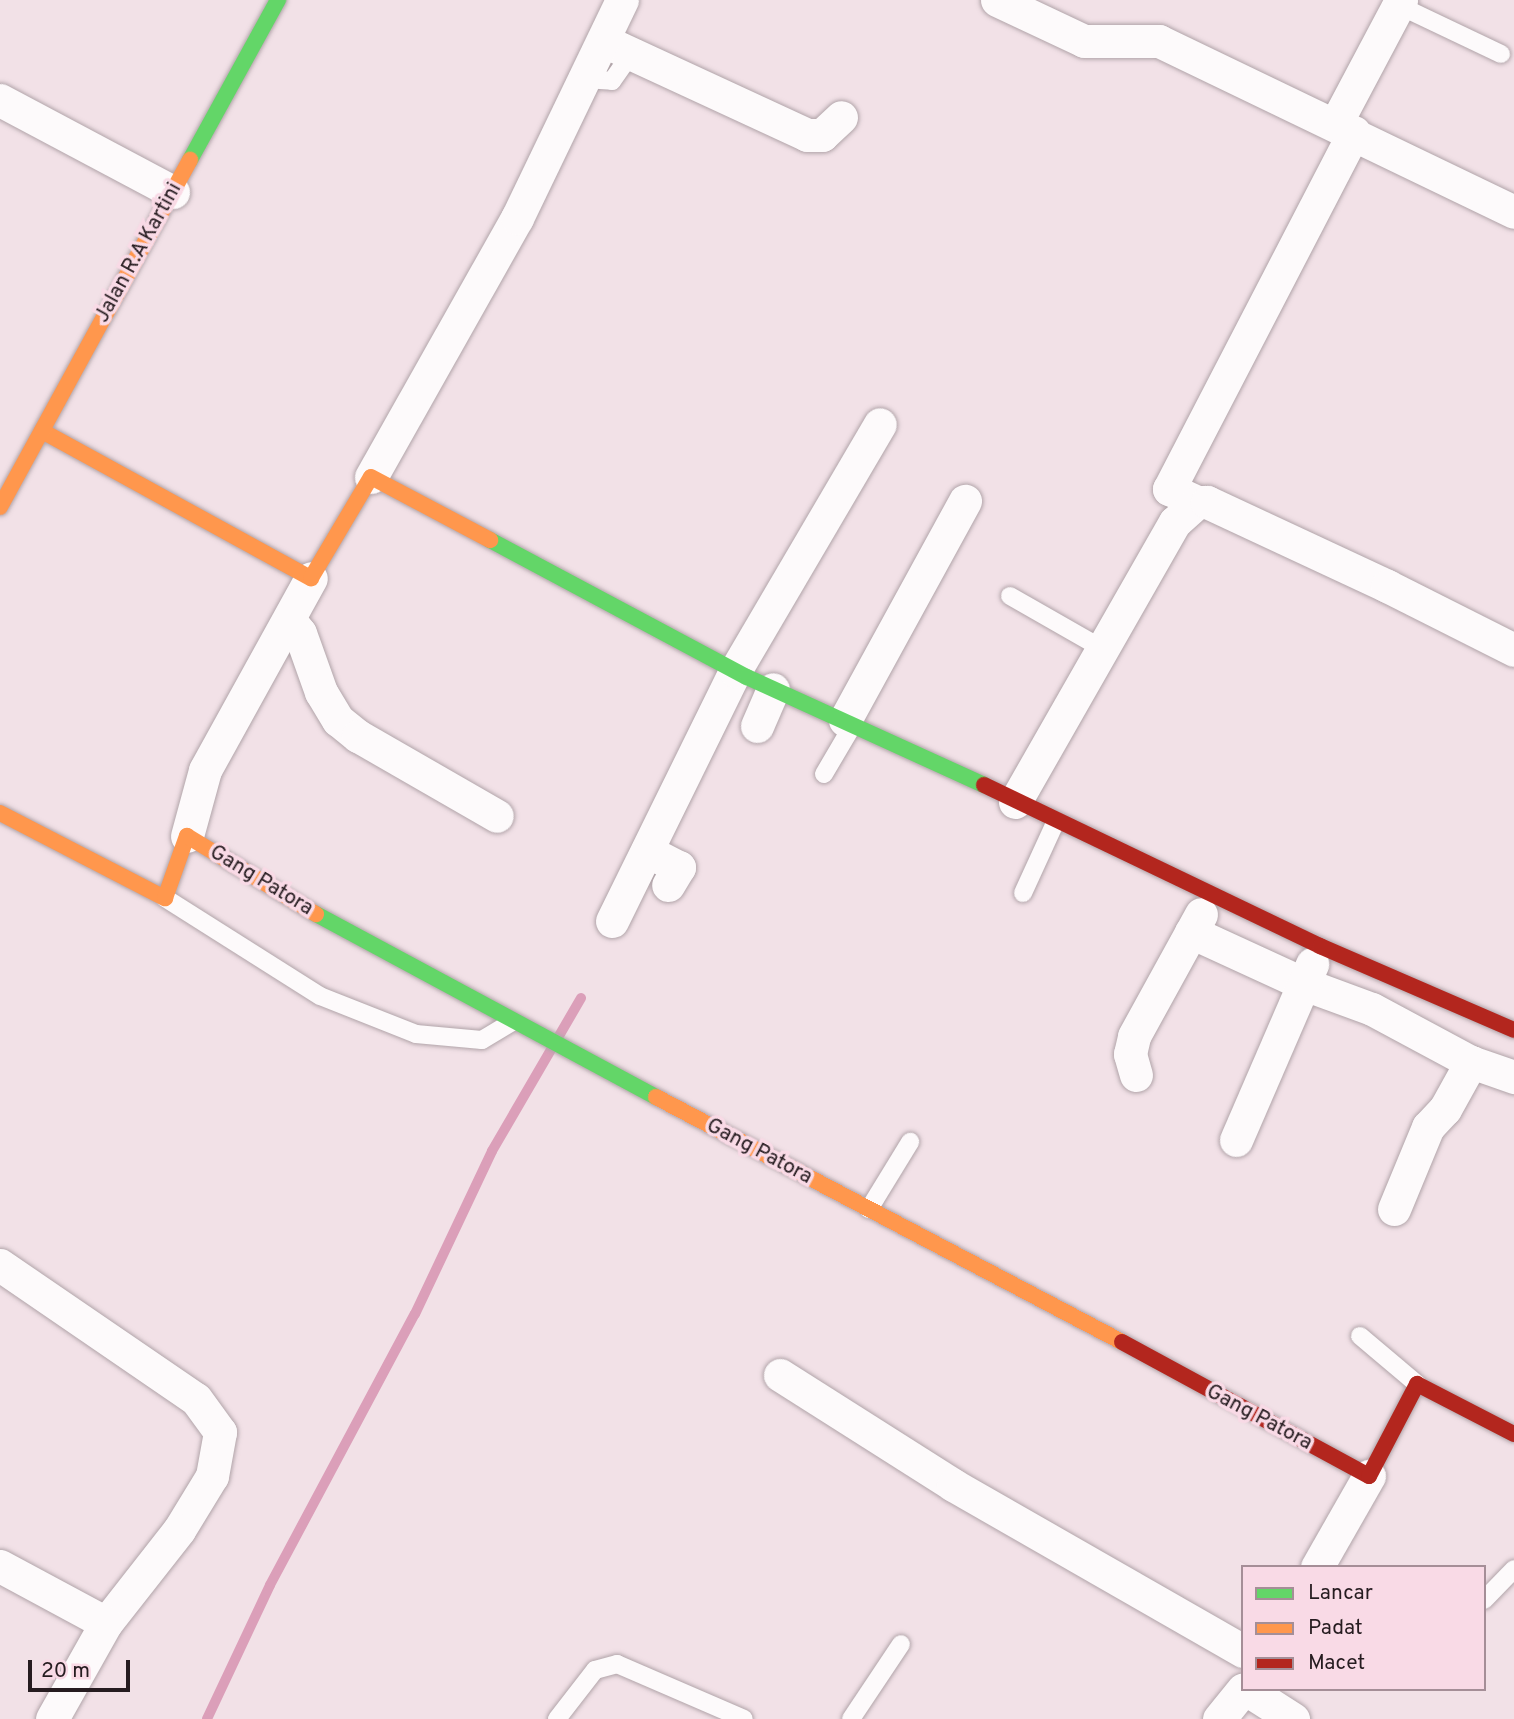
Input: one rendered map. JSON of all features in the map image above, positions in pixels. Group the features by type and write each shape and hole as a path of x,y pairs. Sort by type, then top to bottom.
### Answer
{"street":[{"name":"Jalan R.A Kartini","path":"0,507 278,0"},
{"path":"187,836 205,770 291,622 311,578 517,218 585,79 617,48 622,0"},
{"path":"1399,3 1345,127 1169,489 1197,502 1207,502 1387,586 1514,650"},
{"path":"1018,4 1099,42 1159,41 1345,127 1514,212"},
{"path":"617,48 807,135 822,135 841,117"},
{"path":"0,100 173,192"},
{"path":"612,921 648,851 752,679 880,424"},
{"path":"42,430 311,578"},
{"path":"371,477 752,679 849,721 1320,946 1514,1030"},
{"path":"849,721 965,501"},
{"path":"1015,802 1175,522 1197,502"},
{"path":"291,622 300,633 321,692 338,720 358,736 497,816"},
{"path":"752,679 757,726"},
{"path":"0,813 165,898"},
{"name":"Gang Patora","path":"165,898 187,836 343,930 512,1022 1369,1476"},
{"path":"648,851 679,867 668,885"},
{"path":"1136,1075 1130,1054 1134,1036 1212,894"},
{"path":"1191,932 1304,984 1382,1014 1461,1057 1514,1077"},
{"path":"1236,1140 1320,946"},
{"path":"1394,1209 1428,1127 1444,1109 1461,1057 1469,1010"},
{"path":"0,1265 196,1399 219,1432 212,1476 179,1531 106,1623 52,1719"},
{"path":"780,1375 953,1486 1241,1650"},
{"path":"1318,1565 1417,1384 1514,1434"},
{"path":"0,1566 106,1623"},
{"path":"1219,1719 1242,1691"},
{"path":"1247,1691 1293,1719"}],"lane":[{"path":"1399,3 1501,54"},
{"path":"1010,596 1103,649"},
{"path":"824,774 849,721"},
{"path":"1023,893 1056,821"},
{"path":"165,898 320,996 416,1034 482,1040 512,1022"},
{"path":"869,1209 910,1142"},
{"path":"1360,1336 1417,1384"},
{"path":"1486,1598 1514,1569"},
{"path":"851,1719 901,1644"},
{"path":"557,1719 595,1670 617,1664 744,1719"}],"waterway":[{"path":"207,1719 270,1585 415,1314 492,1151 581,998"}],"traffic: fast":[{"path":"190,160 278,0"},
{"path":"490,540 747,677 984,785"},
{"path":"316,914 656,1097"}],"traffic: slow":[{"path":"0,507 190,160"},
{"path":"42,431 311,578 371,477 490,540"},
{"path":"0,813 165,898 187,836 316,914"},
{"path":"656,1097 1122,1342"}],"traffic: jam":[{"path":"984,785 1320,946 1514,1030"},
{"path":"1122,1342 1369,1476 1417,1384 1514,1434"}]}
